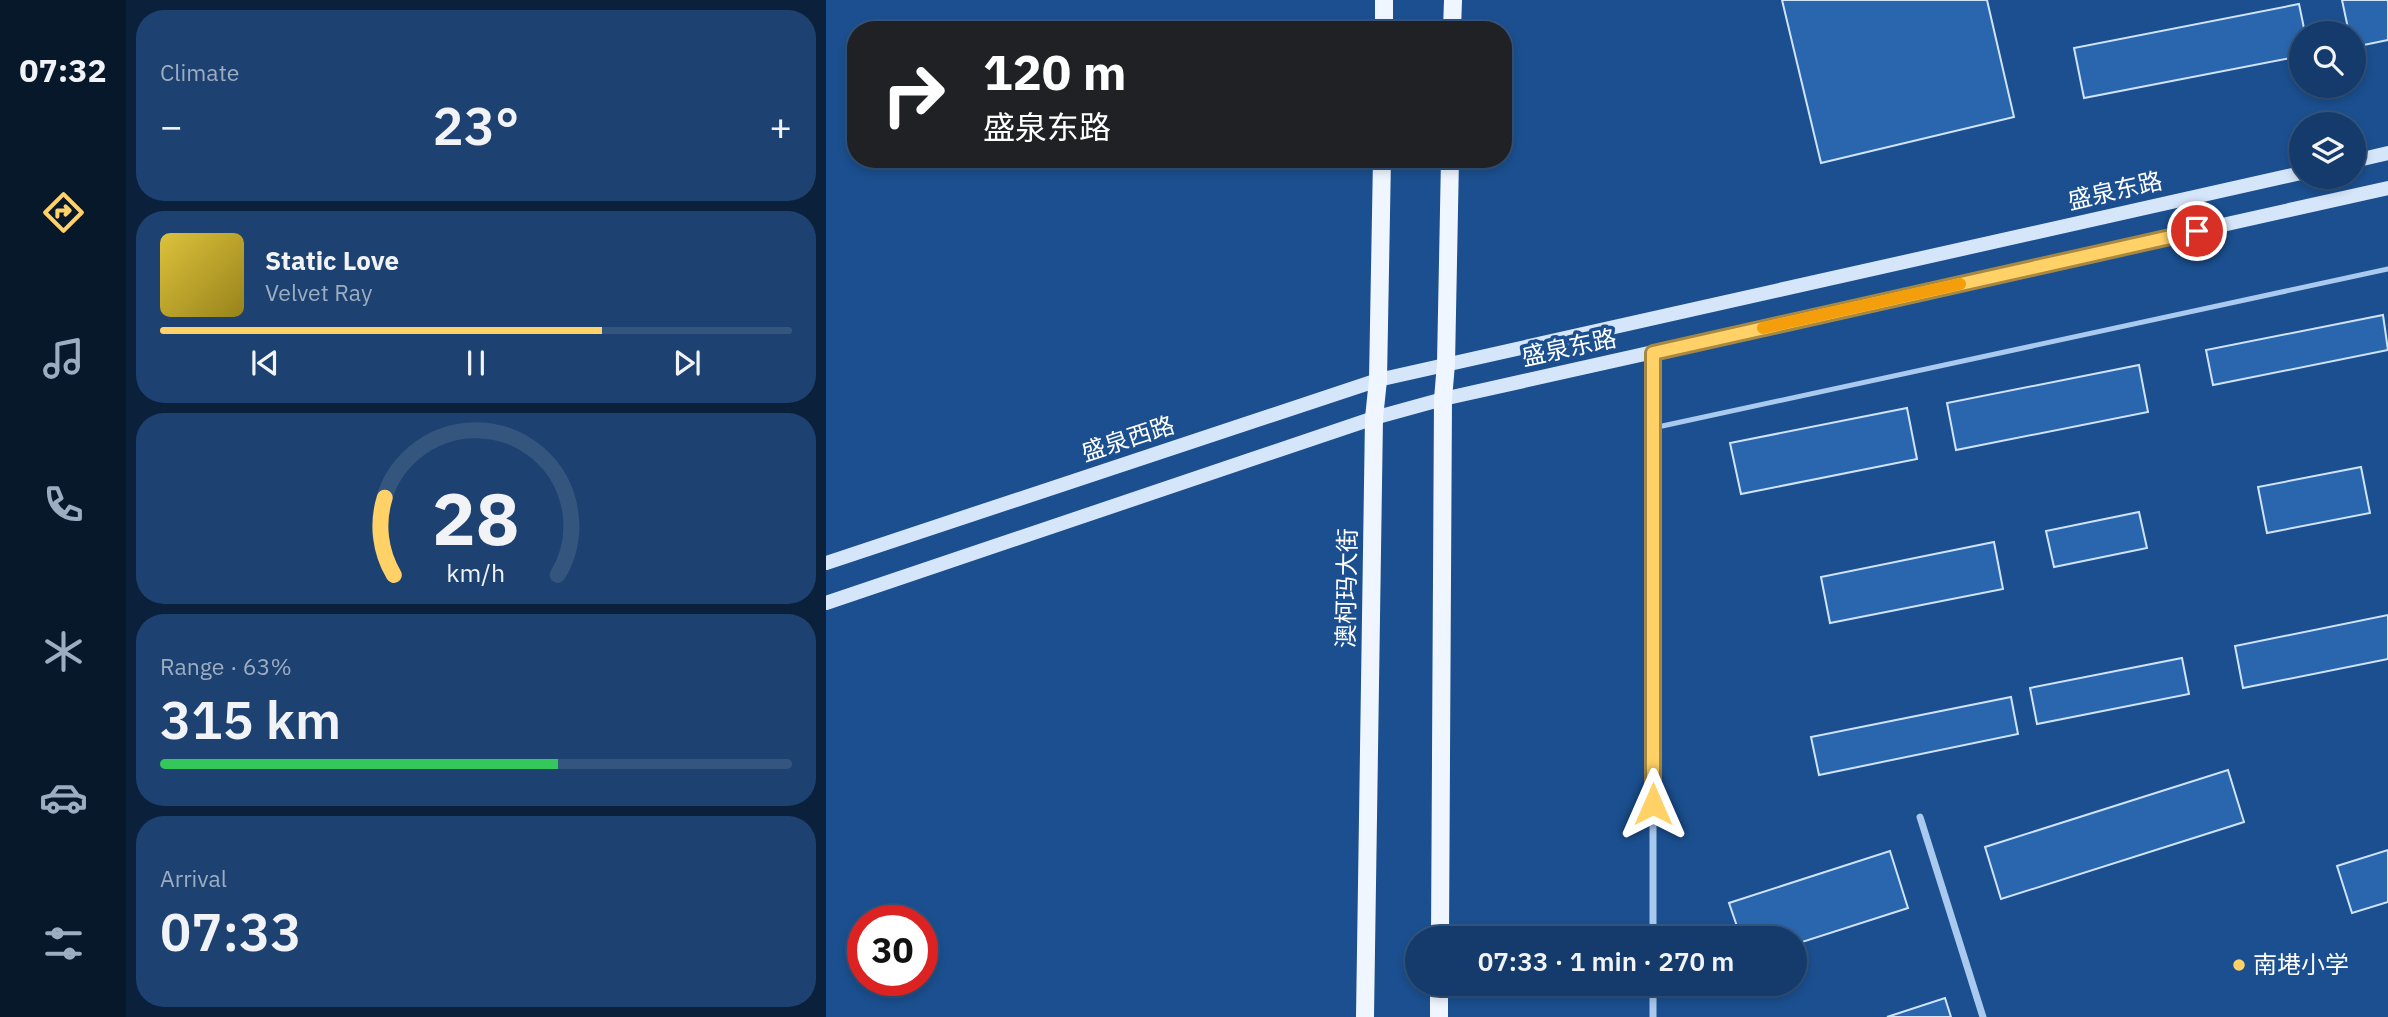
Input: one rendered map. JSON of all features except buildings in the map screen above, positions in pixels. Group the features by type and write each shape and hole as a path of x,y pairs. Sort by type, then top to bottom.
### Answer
{"main road":[{"path":"1384,0 1384,21"},
{"path":"1452,21 1453,0"},
{"name":"澳柯玛大街","path":"1365,1017 1374,418 1378,380 1382,168"},
{"path":"1440,926 1443,399 1450,168"},
{"path":"1439,996 1439,1017"}],"street":[{"path":"2366,158 2388,153"},
{"name":"盛泉东路","path":"1446,364 2289,176"},
{"name":"盛泉东路","path":"1374,418 1443,399 2388,188"},
{"path":"1653,353 1653,926"},
{"name":"盛泉西路","path":"826,563 1378,380 1446,364"},
{"path":"826,603 1374,418"},
{"path":"1920,817 1983,1017"},
{"path":"1653,996 1653,1017"}],"lane":[{"path":"1653,428 2388,269"}],"slow traffic":[{"path":"1763,328 1960,284"}],"place":[{"name":"南塂小学","path":"2239,965"}],"route":[{"path":"1653,804 1653,353 2197,231"}]}
